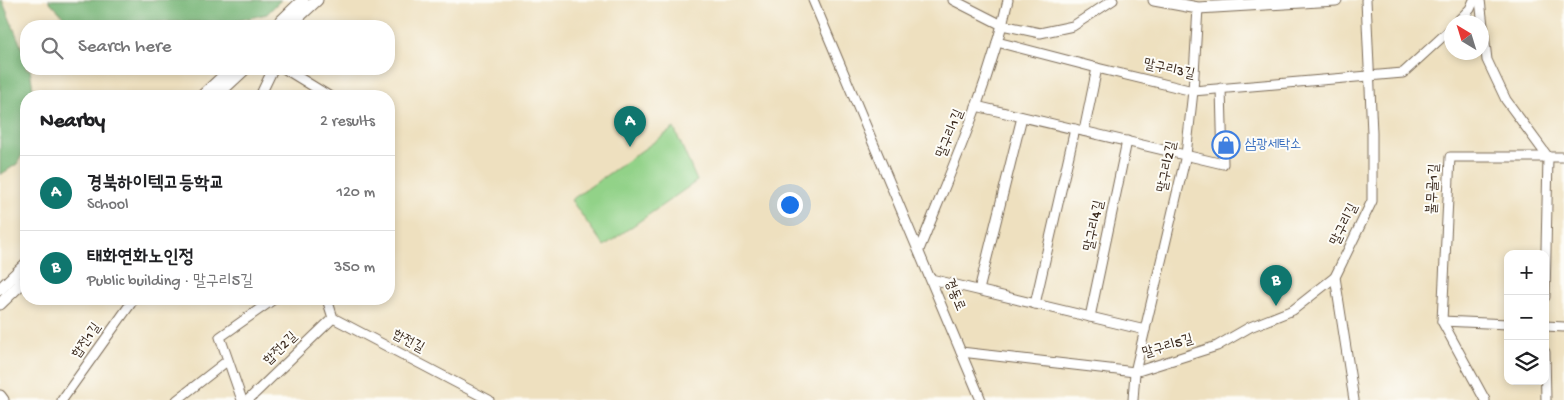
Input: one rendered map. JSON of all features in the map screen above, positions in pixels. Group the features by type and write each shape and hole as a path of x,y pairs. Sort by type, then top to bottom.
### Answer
{"street":[{"path":"282,20 303,0"},
{"path":"295,20 317,0"},
{"name":"경동로","path":"814,0 981,400"},
{"path":"953,0 1002,25 1040,33 1073,26 1113,0"},
{"name":"말구리1길","path":"919,250 976,106 997,42 1008,0"},
{"path":"1154,0 1198,8 1336,0"},
{"name":"말구리길","path":"1335,277 1372,201 1372,133 1366,0"},
{"path":"1464,15 1474,0"},
{"path":"1480,0 1487,60 1506,100 1548,157 1545,295"},
{"name":"말구리2길","path":"1133,400 1135,372 1186,155 1194,91 1198,8"},
{"name":"말구리3길","path":"997,42 1194,91 1403,73 1444,35"},
{"path":"1035,304 1097,68"},
{"path":"208,90 225,75"},
{"path":"222,90 239,75"},
{"path":"263,90 270,75"},
{"path":"295,75 319,90"},
{"path":"976,106 1223,164 1221,88"},
{"path":"979,290 1022,116"},
{"name":"말구리4길","path":"1090,317 1127,141"},
{"name":"불무골1길","path":"1442,322 1450,157 1548,157"},
{"path":"1548,157 1564,157"},
{"path":"0,289 20,270"},
{"path":"1335,277 1354,400"},
{"name":"말구리5길","path":"961,352 1135,372 1217,346 1250,327 1293,310 1335,277"},
{"path":"931,279 1145,330"},
{"path":"0,304 20,285"},
{"name":"합전1길","path":"62,400 130,305"},
{"path":"242,400 220,337 265,305"},
{"path":"329,305 333,318"},
{"name":"합전2길","path":"248,400 333,318"},
{"name":"합전길","path":"333,318 489,400"},
{"path":"1442,322 1504,324"},
{"path":"1442,322 1485,400"},
{"path":"1549,326 1564,327"},
{"path":"177,400 227,361"},
{"path":"1546,385 1546,400"},
{"path":"0,396 3,400"}],"green space":[{"path":"0,0 2,0 20,44 20,75 31,75 33,90 20,90 20,159 17,164 0,175"},
{"path":"48,0 281,0 267,14 241,20 67,20"},
{"path":"674,128 697,181 604,246 571,200"}],"place":[{"name":"삼광세탁소","path":"1226,145"},
{"name":"경북하이텍고등학교","path":"630,147"},
{"name":"태화연화노인정","path":"1276,306"}]}
